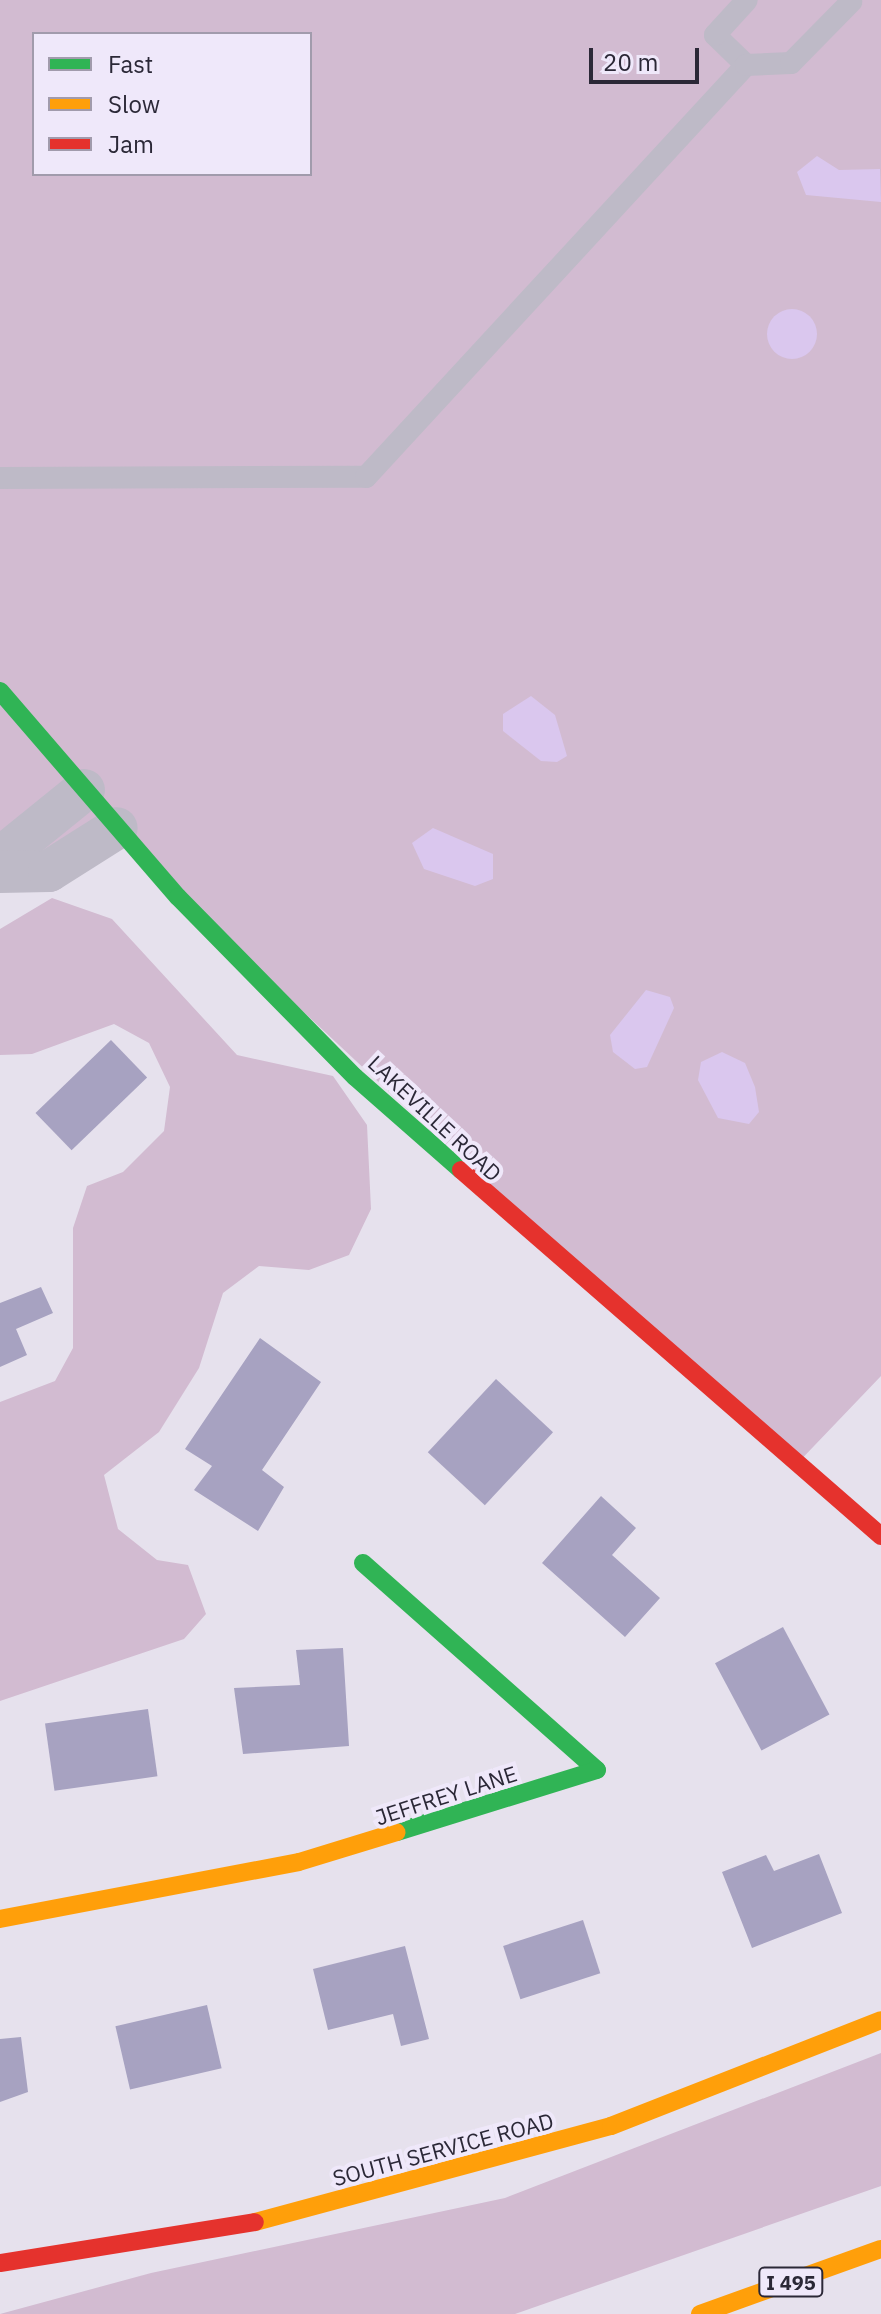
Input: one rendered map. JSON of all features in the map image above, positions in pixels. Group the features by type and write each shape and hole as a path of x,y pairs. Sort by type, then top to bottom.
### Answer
{"main road":[{"name":"LAKEVILLE ROAD","path":"0,691 117,828 244,967 417,1136 881,1536"},
{"name":"JEFFREY LANE","path":"0,1919 299,1862 597,1770 363,1563"},
{"name":"SOUTH SERVICE ROAD","path":"0,2263 224,2229 484,2165 676,2103 881,2020"},
{"name":"I 495","path":"700,2314 881,2249"}],"street":[{"path":"0,858 84,790"},
{"path":"0,872 49,871 117,828"}],"lane":[{"path":"746,65 715,35 747,0"},
{"path":"1,479 366,477 746,65 791,63 851,2"}],"shaded area":[{"path":"0,0 881,0 881,1376 792,1469 106,827 0,867"},
{"path":"52,898 112,919 237,1055 333,1076 367,1125 371,1209 349,1255 309,1270 259,1266 223,1293 199,1368 159,1432 104,1475 118,1529 157,1560 188,1565 206,1614 184,1639 0,1701 0,1402 55,1381 73,1348 73,1228 87,1186 123,1172 164,1131 170,1087 149,1043 114,1024 32,1054 0,1055 0,929"},
{"path":"881,2053 881,2186 515,2314 0,2314 151,2273 505,2198"}],"sand":[{"path":"817,156 839,170 880,169 881,202 806,195 797,172"},
{"path":"782,310 802,310 816,324 816,344 802,358 782,358 768,344 768,324"},
{"path":"531,696 555,715 567,756 557,762 541,761 503,731 503,714"},
{"path":"433,828 493,854 493,879 475,886 424,869 412,843"},
{"path":"646,990 670,997 674,1008 647,1067 635,1069 613,1052 610,1035"},
{"path":"722,1052 745,1063 755,1087 759,1112 749,1124 718,1118 698,1080 701,1062"}],"building":[{"path":"111,1040 147,1077 72,1150 35,1113"},
{"path":"41,1287 53,1313 16,1329 27,1355 0,1367 0,1303"},
{"path":"260,1338 321,1382 262,1470 284,1487 258,1531 194,1490 212,1466 185,1449"},
{"path":"496,1379 553,1432 485,1505 428,1452"},
{"path":"601,1496 636,1528 612,1555 660,1598 625,1637 542,1563"},
{"path":"783,1627 829,1714 761,1751 715,1663"},
{"path":"343,1648 349,1746 243,1754 234,1688 300,1685 296,1650"},
{"path":"148,1709 157,1776 54,1791 45,1723"},
{"path":"819,1854 842,1913 752,1948 722,1872 766,1855 774,1871"},
{"path":"583,1920 600,1973 520,1999 503,1946"},
{"path":"405,1946 429,2039 401,2046 393,2014 328,2030 313,1969"},
{"path":"207,2005 222,2068 130,2089 115,2026"},
{"path":"21,2037 28,2092 0,2102 0,2039"}],"traffic: fast":[{"path":"0,691 178,897 355,1077 461,1170"},
{"path":"363,1563 597,1770 397,1832"}],"traffic: slow":[{"path":"0,1919 299,1862 397,1832"},
{"path":"255,2222 611,2126 881,2020"},
{"path":"700,2314 881,2249"}],"traffic: jam":[{"path":"461,1170 881,1536"},
{"path":"0,2263 255,2222"}]}
